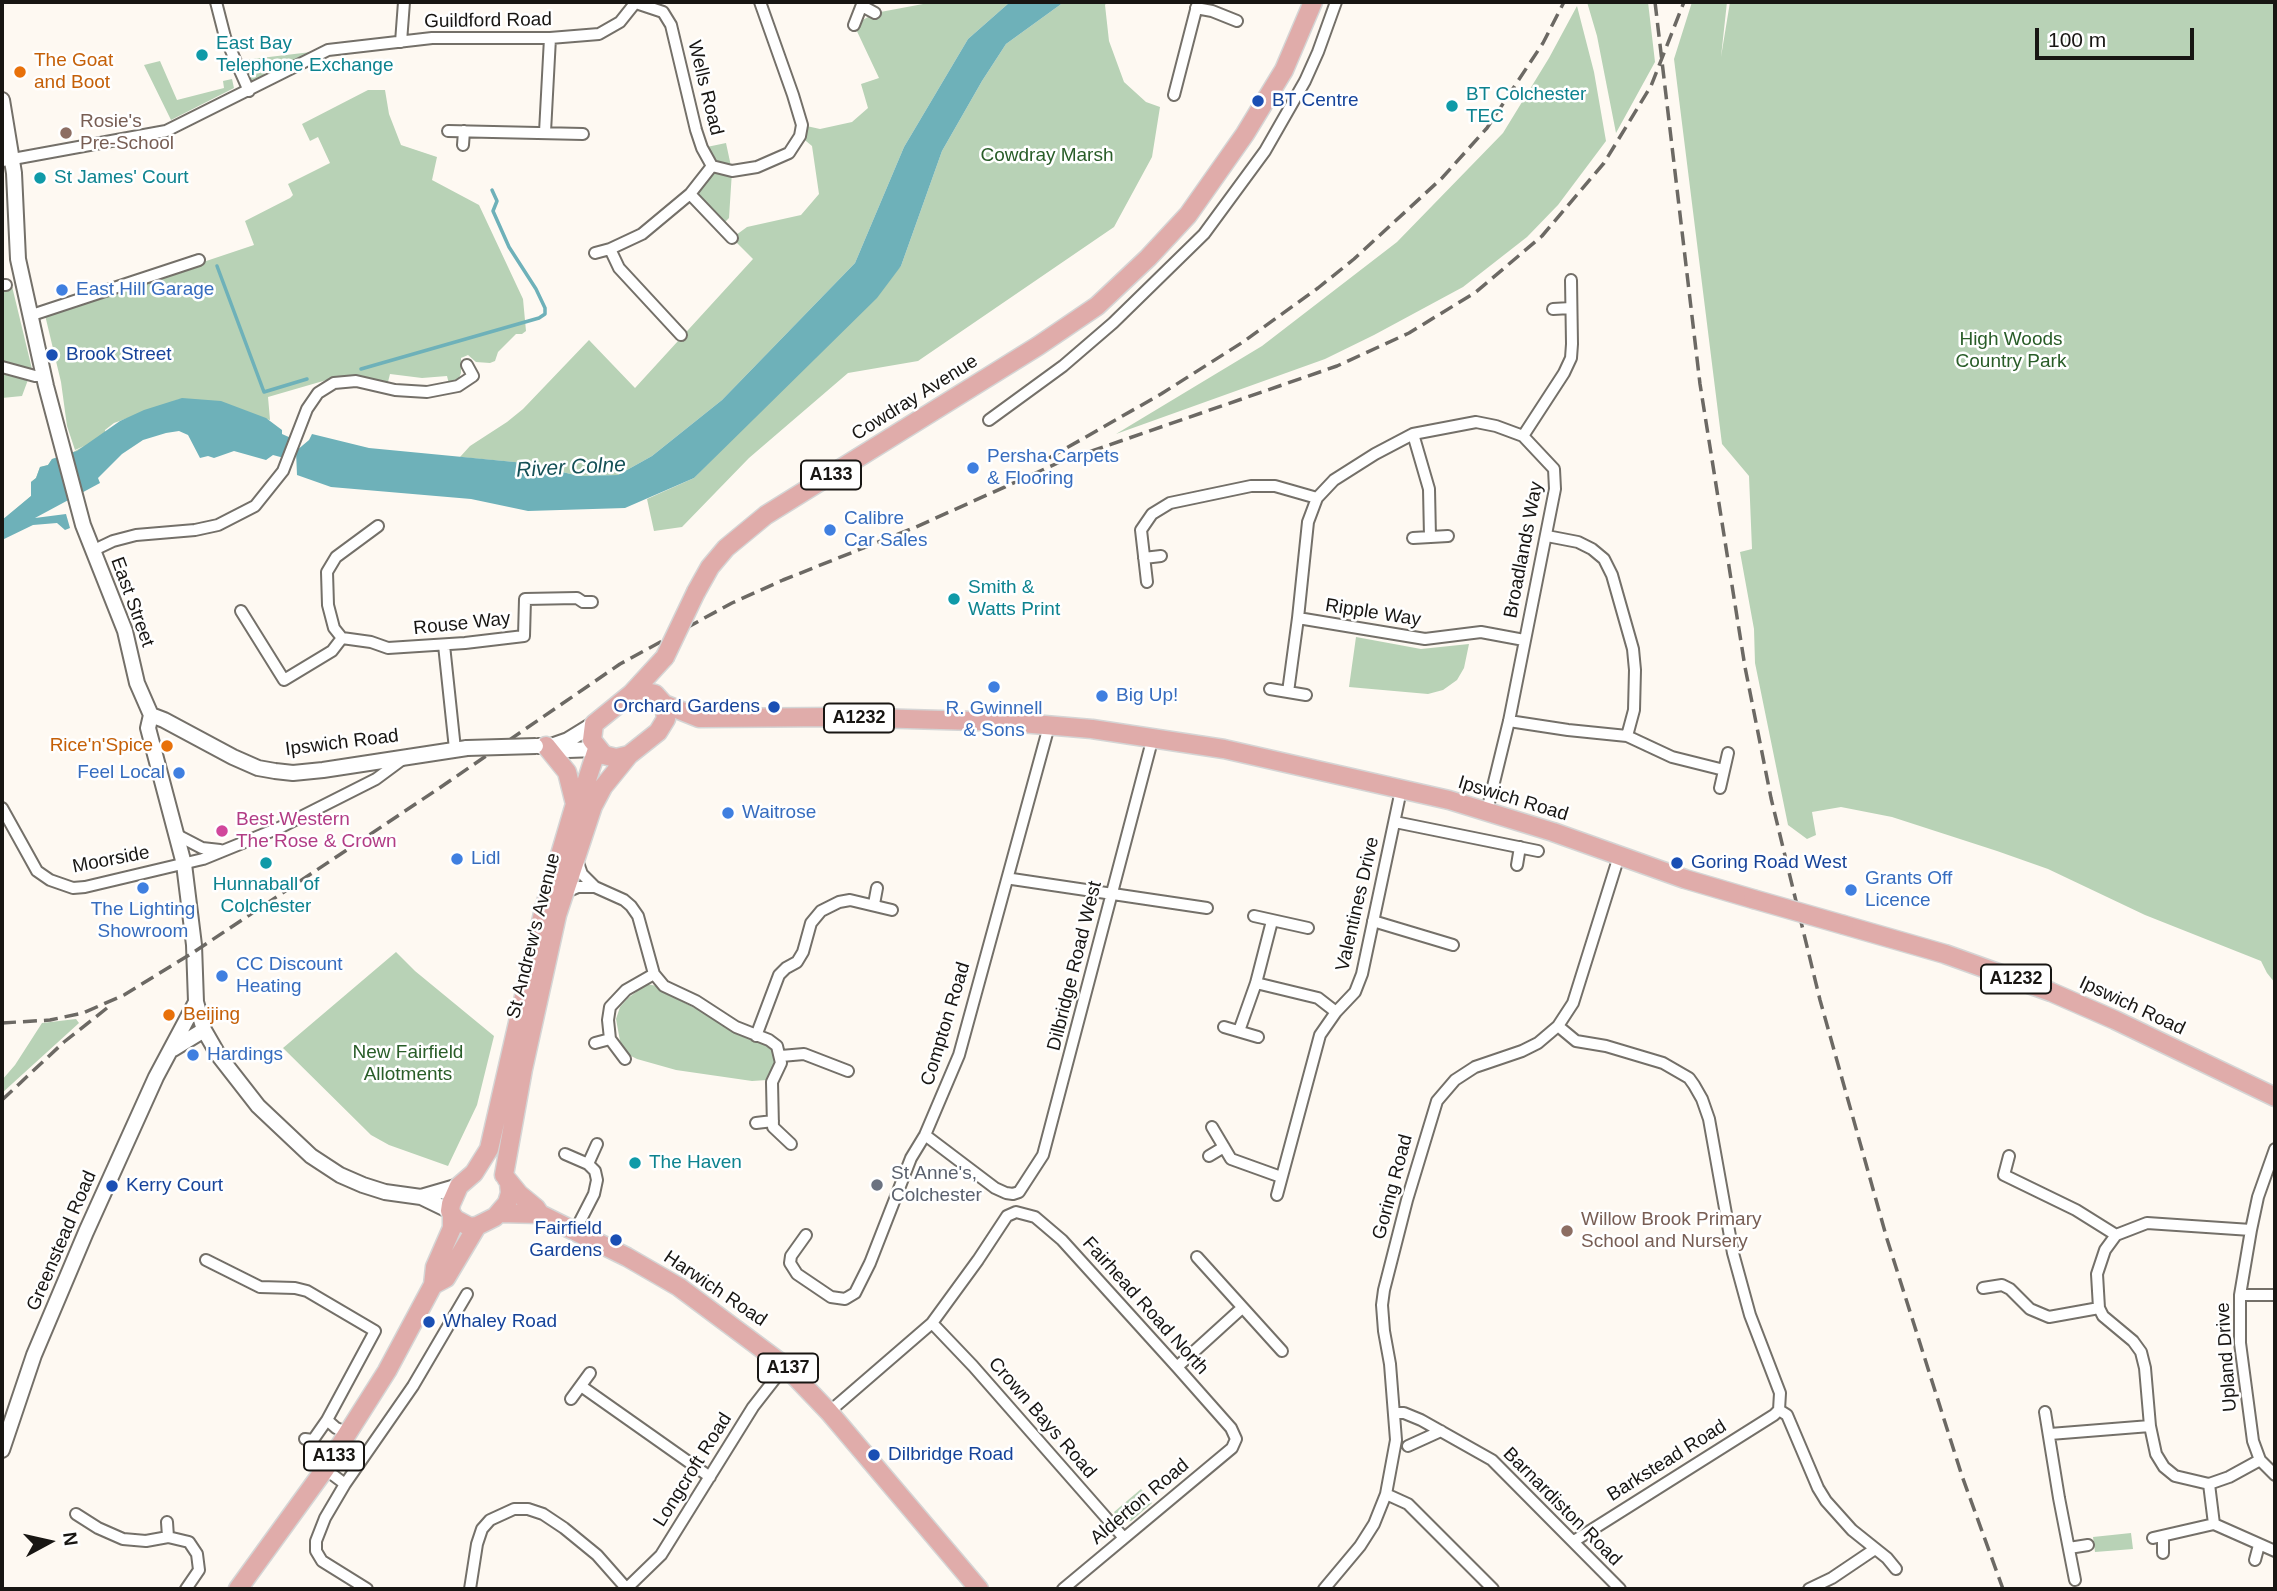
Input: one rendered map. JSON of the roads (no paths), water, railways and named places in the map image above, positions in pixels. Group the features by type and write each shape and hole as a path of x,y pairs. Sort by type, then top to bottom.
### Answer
{"main road":[{"name":"Cowdray Avenue","path":"631,694 664,659 696,592 710,567 726,548 766,515 1038,346 1097,306 1149,258 1188,215 1245,134 1284,70 1308,6"},
{"name":"Cowdray Avenue","path":"663,701 664,659"},
{"path":"631,694 647,691 663,701"},
{"name":"A133","path":"594,724 631,694"},
{"name":"A133","path":"658,732 666,719 663,701"},
{"name":"Ipswich Road","path":"663,701 699,718"},
{"name":"Ipswich Road","path":"658,732 699,718 960,719 1153,737 1255,755 1358,778 1487,811 1685,879 1945,954 2051,992 2125,1024 2275,1097"},
{"path":"594,724 592,736 597,749 611,757 629,755"},
{"name":"St Andrew's Avenue","path":"507,1179 523,1069 564,894 577,853 598,796 629,755 658,732"},
{"path":"544,746 567,772 575,804"},
{"name":"St Andrew's Avenue","path":"459,1186 474,1173 489,1149 544,909 575,804 584,789 597,749"},
{"path":"474,1173 488,1170 507,1179 509,1198 499,1213"},
{"name":"Harwich Road","path":"507,1179 540,1214"},
{"path":"459,1186 451,1213 464,1225 477,1226"},
{"name":"A133","path":"238,1589 325,1469 387,1371 433,1285 435,1267 452,1228 451,1213"},
{"name":"A133","path":"433,1285 446,1278 477,1226 499,1213"},
{"name":"Harwich Road","path":"499,1213 540,1214 627,1256 679,1287 785,1366 830,1412 979,1589"}],"street":[{"path":"216,2 225,37 249,91"},
{"path":"401,42 404,2"},
{"name":"Guildford Road","path":"7,160 166,131 328,50 432,38 550,38 599,34 620,22 636,2"},
{"name":"Wells Road","path":"636,2 663,12 671,25 696,130 712,166"},
{"path":"595,253 642,234 690,194 712,166 732,171 757,167 789,153 800,136 802,125 760,2"},
{"path":"989,420 1063,366 1113,324 1165,275 1212,224 1265,151 1305,81 1336,2"},
{"path":"854,25 862,4 875,13"},
{"path":"1174,95 1197,5 1237,21"},
{"name":"Cowdray Avenue","path":"1308,6 1330,19"},
{"path":"545,132 550,38"},
{"path":"1284,70 1305,81"},
{"name":"East Street","path":"2,100 18,259 44,376 83,525 125,631 137,683 151,715 148,728 184,864 194,945 196,1002"},
{"path":"448,131 583,134"},
{"path":"463,145 464,131"},
{"path":"690,194 732,238"},
{"path":"721,226 729,218"},
{"path":"610,249 619,268 681,335"},
{"path":"2,261 18,259"},
{"path":"32,315 199,260"},
{"path":"1524,436 1571,358 1571,280"},
{"path":"1097,306 1113,324"},
{"path":"664,316 673,307"},
{"path":"1553,309 1571,308"},
{"path":"92,551 136,534 195,530 218,525 255,506 283,471 295,435 318,393 334,383 356,381 395,390 427,392 458,386 473,376 467,365"},
{"path":"2,367 44,376"},
{"name":"Broadlands Way","path":"1317,498 1334,480 1413,434 1476,422 1524,436 1554,469 1555,489 1547,536 1509,721 1487,811"},
{"path":"1413,434 1429,489 1430,537"},
{"path":"1147,582 1141,530 1152,514 1170,503 1251,486 1275,486 1317,498 1308,522 1288,692"},
{"path":"241,611 284,680 332,651 342,638 334,628 328,605 327,572 336,557 378,526"},
{"path":"1413,538 1448,536"},
{"path":"1547,536 1578,542 1592,549 1604,559 1612,575 1633,649 1635,670 1634,710 1626,736"},
{"path":"1144,558 1161,556"},
{"name":"Rouse Way","path":"342,638 388,648 524,636 525,599 577,598 583,602 592,602"},
{"name":"Ripple Way","path":"1298,618 1425,639 1481,632 1524,640"},
{"path":"444,645 461,748"},
{"path":"1270,689 1306,695"},
{"name":"Ipswich Road","path":"151,715 258,768 293,773 461,748 544,746 568,750 597,749"},
{"path":"1509,721 1626,736 1672,757 1724,770"},
{"name":"Ipswich Road","path":"544,746 574,737 594,724"},
{"name":"Compton Road","path":"806,1235 791,1256 790,1263 796,1274 831,1297 845,1299 855,1293 911,1158 925,1135 959,1055 1049,726"},
{"name":"Dilbridge Road West","path":"925,1135 995,1188 1013,1194 1026,1184 1047,1144 1153,737"},
{"path":"1720,788 1728,753"},
{"name":"Moorside","path":"2,808 37,871 50,880 73,888 203,859 279,828 376,779 405,757"},
{"name":"Valentines Drive","path":"1277,1195 1320,1035 1336,1012 1355,992 1362,974 1401,790"},
{"path":"1395,822 1538,851"},
{"path":"177,835 202,848 223,851"},
{"path":"1517,864 1520,847"},
{"path":"577,853 582,874 594,887"},
{"name":"Goring Road","path":"1324,1589 1360,1546 1374,1524 1385,1494 1396,1440 1383,1297 1410,1188 1437,1101 1454,1080 1465,1073 1495,1058 1522,1051 1538,1043 1558,1026 1573,1003 1619,856"},
{"path":"1012,879 1207,908"},
{"path":"564,894 578,887 594,887 624,900 638,916 654,974 664,986 696,1001 736,1027 777,1046 781,1063 772,1082 772,1121 773,1127 791,1144"},
{"path":"874,904 877,888"},
{"path":"756,1036 779,975 797,962 803,952 811,923 821,911 828,906 850,900 892,910"},
{"path":"1254,916 1308,928"},
{"path":"1240,1031 1272,920"},
{"path":"1373,921 1453,945"},
{"path":"625,1059 610,1039 610,1007 626,990 654,974"},
{"path":"1256,983 1318,998 1336,1012"},
{"path":"196,1002 204,1030 219,1056 258,1106 311,1156 340,1175 362,1185 385,1192 421,1197 451,1213"},
{"name":"Greenstead Road","path":"2,1450 34,1355 56,1304 136,1120 196,1002"},
{"path":"1558,1026 1576,1041 1606,1046 1664,1063 1689,1078 1702,1099 1709,1119 1733,1254 1750,1315 1780,1393 1779,1410 1787,1415 1826,1501 1852,1530 1896,1569"},
{"path":"1224,1027 1258,1037"},
{"path":"169,1051 204,1030"},
{"path":"595,1043 610,1039"},
{"path":"781,1056 804,1054 848,1072"},
{"path":"756,1123 772,1121"},
{"path":"1212,1127 1231,1159 1281,1177"},
{"path":"588,1164 597,1144"},
{"path":"1209,1156 1224,1147"},
{"name":"Upland Drive","path":"2275,1149 2250,1230 2240,1295 2240,1343 2253,1441 2260,1460 2275,1475"},
{"path":"565,1154 588,1164 595,1171 597,1180 594,1194 575,1231"},
{"path":"2009,1156 2004,1175 2076,1210 2116,1235"},
{"path":"421,1197 459,1186"},
{"name":"Fairhead Road North","path":"932,1323 1006,1216 1016,1212 1035,1217 1062,1240 1177,1367 1231,1428 1236,1439"},
{"path":"2250,1230 2147,1223 2116,1235 2105,1250 2097,1274 2099,1308 2103,1316 2133,1341 2141,1352 2150,1426 2156,1454 2164,1466 2175,1476 2209,1484 2229,1477 2260,1460"},
{"path":"1197,1257 1282,1350"},
{"path":"212,1260 260,1287 307,1291 375,1331 327,1420 313,1440 305,1439"},
{"path":"1983,1288 2002,1286 2010,1289 2030,1309 2049,1317 2099,1308"},
{"path":"367,1589 322,1561 316,1551 316,1541 325,1518 345,1484 413,1386 467,1294"},
{"path":"2240,1295 2275,1295"},
{"path":"1177,1367 1242,1308"},
{"path":"830,1412 932,1323"},
{"name":"Crown Bays Road","path":"932,1323 1124,1538"},
{"name":"Longcroft Road","path":"626,1589 661,1555 753,1407 785,1366"},
{"path":"571,1399 590,1373"},
{"path":"581,1386 710,1478"},
{"name":"Barkstead Road","path":"1574,1541 1779,1410"},
{"path":"2045,1412 2075,1580"},
{"name":"Barnardiston Road","path":"1395,1413 1405,1413 1492,1460 1620,1589"},
{"path":"327,1420 349,1433"},
{"path":"2050,1434 2150,1426"},
{"path":"1408,1446 1441,1431"},
{"name":"Alderton Road","path":"1063,1589 1233,1448 1236,1439"},
{"path":"325,1469 345,1484"},
{"path":"2209,1484 2214,1524"},
{"path":"1385,1494 1408,1504 1493,1589"},
{"path":"470,1589 482,1529 496,1516 514,1508 543,1514 564,1528 584,1543 626,1589"},
{"path":"76,1514 123,1539 146,1541 168,1537 189,1542 197,1554 199,1570 186,1589"},
{"path":"167,1521 168,1537"},
{"path":"2163,1553 2158,1537 2214,1524 2275,1551"},
{"path":"2069,1548 2088,1545"},
{"path":"2255,1560 2259,1545"},
{"path":"1809,1589 1832,1578 1875,1549"}],"water":[{"path":"1010,2 1064,2 1006,44 982,81 942,151 901,266 877,298 694,478 625,508 528,511 471,499 331,487 297,475 296,451 312,434 369,448 525,463 579,476 618,475 652,456 722,400 855,263 904,147 968,39"},
{"path":"182,398 221,401 266,418 282,430 282,434 291,438 284,458 273,455 266,460 234,451 214,458 200,458 188,435 179,431 166,433 143,440 122,454 98,478 100,483 35,518 66,514 70,528 65,530 57,523 33,525 2,540 2,520 31,496 31,482 36,478 40,467 48,465 52,459 77,451 120,421"}],"waterway":[{"path":"361,369 539,318 545,314 536,289 509,247 493,211 497,201 492,190"},
{"path":"217,266 264,392 307,379"}],"railway":[{"path":"1049,458 1161,394 1243,342 1354,259 1442,178 1487,128 1543,43 1564,2"},
{"path":"1655,2 1700,384 1745,667 1771,798 1820,1000 1887,1239 1962,1476 2003,1589"},
{"path":"2,1023 50,1020 83,1013 124,995 194,952 620,664 732,603 916,527 1060,462 1337,366 1409,333 1476,292 1542,236 1604,163 1651,86 1684,2"},
{"path":"2,1100 64,1042 107,1008"}],"place":[{"name":"East Bay Telephone Exchange","path":"202,55"},
{"name":"The Goat and Boot","path":"20,72"},
{"name":"BT Centre","path":"1258,101"},
{"name":"BT Colchester TEC","path":"1452,106"},
{"name":"Rosie's Pre-School","path":"66,133"},
{"name":"St James' Court","path":"40,178"},
{"name":"East Hill Garage","path":"62,290"},
{"name":"Brook Street","path":"52,355"},
{"name":"Persha Carpets & Flooring","path":"973,468"},
{"name":"Calibre Car Sales","path":"830,530"},
{"name":"Smith & Watts Print","path":"954,599"},
{"name":"R. Gwinnell & Sons","path":"994,687"},
{"name":"Big Up!","path":"1102,696"},
{"name":"Orchard Gardens","path":"774,707"},
{"name":"Rice'n'Spice","path":"167,746"},
{"name":"Feel Local","path":"179,773"},
{"name":"Waitrose","path":"728,813"},
{"name":"Best Western The Rose & Crown","path":"222,831"},
{"name":"Lidl","path":"457,859"},
{"name":"Hunnaball of Colchester","path":"266,863"},
{"name":"Goring Road West","path":"1677,863"},
{"name":"The Lighting Showroom","path":"143,888"},
{"name":"Grants Off Licence","path":"1851,890"},
{"name":"CC Discount Heating","path":"222,976"},
{"name":"Beijing","path":"169,1015"},
{"name":"Hardings","path":"193,1055"},
{"name":"The Haven","path":"635,1163"},
{"name":"St Anne's, Colchester","path":"877,1185"},
{"name":"Kerry Court","path":"112,1186"},
{"name":"Willow Brook Primary School and Nursery","path":"1567,1231"},
{"name":"Fairfield Gardens","path":"616,1240"},
{"name":"Whaley Road","path":"429,1322"},
{"name":"Dilbridge Road","path":"874,1455"}],"park label":[{"name":"Cowdray Marsh","path":"1047,156"},
{"name":"High Woods Country Park","path":"2011,351"},
{"name":"New Fairfield Allotments","path":"408,1064"}],"water label":[{"name":"River Colne","path":"571,468"}]}
